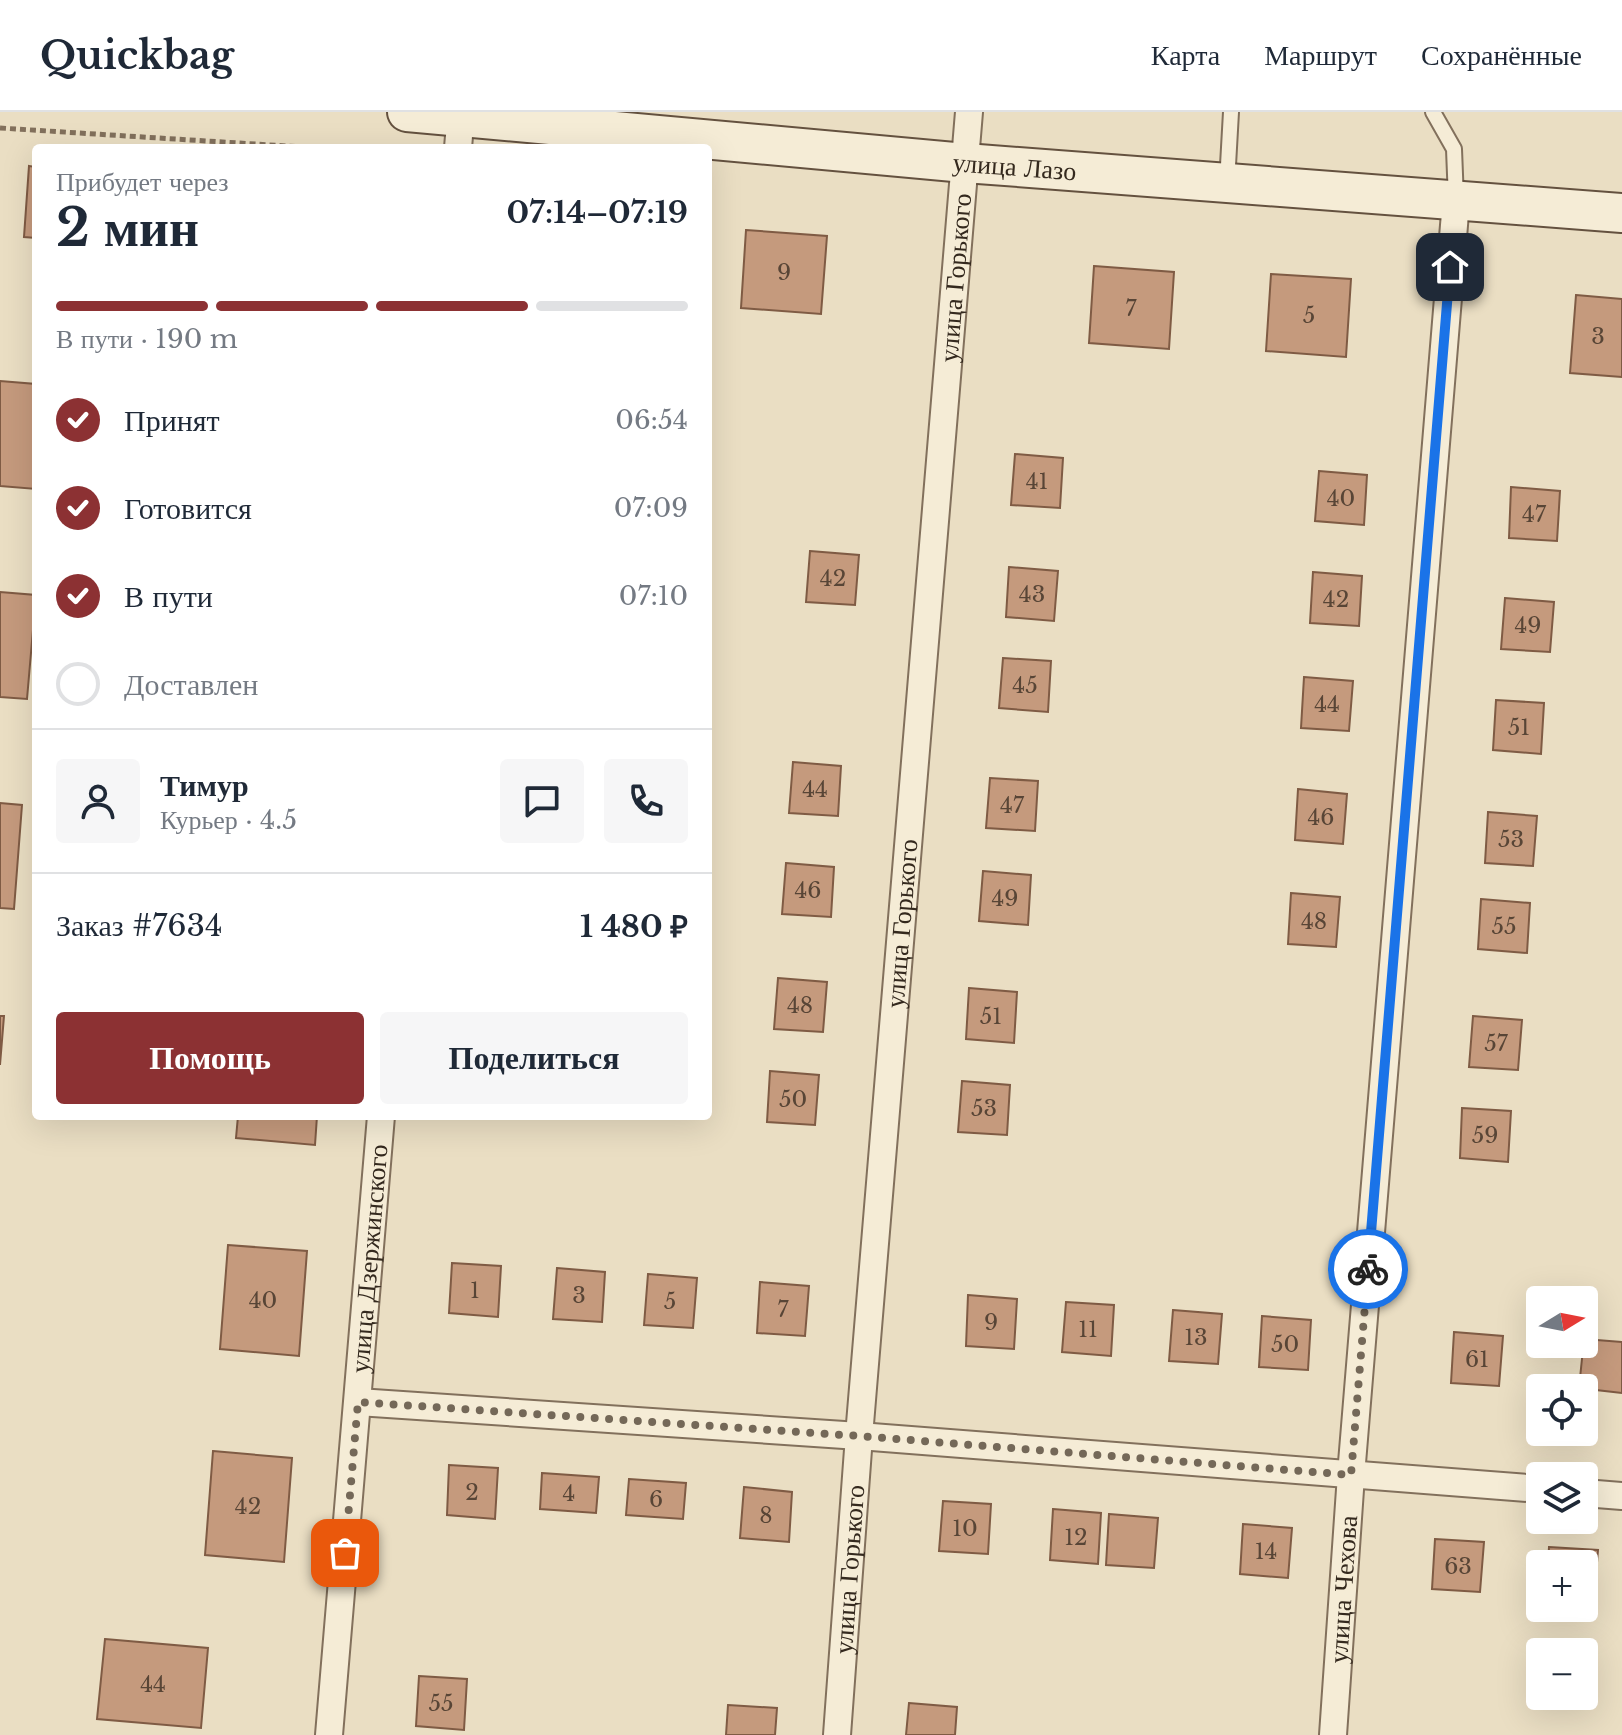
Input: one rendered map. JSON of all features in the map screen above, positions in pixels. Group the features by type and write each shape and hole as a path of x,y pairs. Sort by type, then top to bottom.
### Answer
{"street":[{"name":"улица Лазо","path":"407,112 460,125 1622,213"},
{"name":"улица Горького","path":"837,1735 969,112"},
{"name":"улица Чехова","path":"1333,1735 1351,1475 1456,201"},
{"name":"улица Дзержинского","path":"329,1735 381,1120"},
{"path":"358,1402 859,1436 1526,1488"},
{"path":"1598,1494 1622,1496"}],"lane":[{"path":"1227,183 1231,112"},
{"path":"1433,112 1454,149 1456,201"}],"path":[{"path":"0,128 255,144"}],"building":[{"path":"29,166 32,166 32,238 24,237"},
{"path":"746,230 827,236 821,314 741,308"},
{"path":"1094,266 1174,272 1169,349 1089,343"},
{"path":"1271,274 1351,279 1346,357 1266,351"},
{"path":"1576,295 1622,299 1622,377 1570,373"},
{"path":"0,381 32,384 32,489 0,486"},
{"path":"1015,454 1063,458 1060,508 1011,505"},
{"path":"1319,471 1367,475 1364,525 1315,521"},
{"path":"1511,487 1560,491 1557,541 1509,538"},
{"path":"810,551 859,555 855,605 806,602"},
{"path":"1009,567 1058,571 1054,621 1006,617"},
{"path":"1313,572 1362,576 1359,626 1310,623"},
{"path":"0,592 32,595 27,699 0,697"},
{"path":"1505,598 1554,602 1550,652 1501,649"},
{"path":"1003,658 1051,661 1048,712 999,708"},
{"path":"1304,677 1353,681 1349,731 1301,728"},
{"path":"1496,700 1544,703 1541,754 1493,750"},
{"path":"793,762 841,766 838,816 789,813"},
{"path":"990,778 1038,781 1035,831 986,828"},
{"path":"1298,789 1347,794 1343,844 1295,840"},
{"path":"0,803 22,805 14,909 0,908"},
{"path":"1488,812 1537,816 1533,866 1485,863"},
{"path":"786,863 834,867 831,917 782,914"},
{"path":"983,871 1031,875 1028,925 979,921"},
{"path":"1291,893 1340,897 1336,947 1288,944"},
{"path":"1481,899 1530,903 1527,953 1478,949"},
{"path":"778,978 827,982 823,1032 774,1029"},
{"path":"969,988 1017,992 1014,1043 966,1039"},
{"path":"0,1016 4,1016 0,1065"},
{"path":"1473,1016 1522,1020 1518,1070 1469,1067"},
{"path":"770,1071 819,1075 815,1125 767,1122"},
{"path":"962,1081 1010,1085 1007,1135 958,1132"},
{"path":"1462,1108 1511,1111 1508,1162 1460,1158"},
{"path":"238,1120 317,1120 315,1145 236,1138"},
{"path":"228,1245 307,1251 299,1356 220,1349"},
{"path":"452,1263 501,1266 498,1317 449,1313"},
{"path":"557,1268 605,1272 602,1322 553,1319"},
{"path":"648,1274 697,1278 693,1328 644,1325"},
{"path":"760,1282 809,1286 805,1336 757,1333"},
{"path":"968,1295 1017,1299 1014,1349 966,1346"},
{"path":"1066,1302 1114,1305 1111,1356 1062,1352"},
{"path":"1173,1310 1222,1314 1218,1364 1169,1361"},
{"path":"1262,1316 1311,1320 1308,1370 1259,1367"},
{"path":"1454,1332 1503,1336 1499,1386 1451,1383"},
{"path":"1598,1340 1622,1342 1622,1393 1598,1390 1598,1374 1580,1374 1582,1358 1598,1358"},
{"path":"213,1451 292,1458 284,1562 205,1555"},
{"path":"449,1465 498,1468 495,1519 447,1515"},
{"path":"542,1473 599,1477 596,1513 540,1509"},
{"path":"629,1479 686,1483 683,1519 626,1515"},
{"path":"744,1487 792,1492 789,1542 740,1538"},
{"path":"943,1501 991,1504 988,1554 939,1551"},
{"path":"1053,1509 1101,1513 1098,1564 1050,1560"},
{"path":"1109,1514 1158,1518 1154,1568 1106,1565"},
{"path":"1243,1524 1292,1528 1288,1578 1240,1574"},
{"path":"1435,1539 1484,1542 1480,1592 1432,1589"},
{"path":"1549,1547 1598,1550 1549,1550"},
{"path":"105,1639 208,1648 201,1728 97,1719"},
{"path":"419,1676 467,1679 464,1730 416,1726"},
{"path":"909,1703 957,1707 955,1735 906,1735"},
{"path":"728,1705 777,1708 775,1735 726,1735"}],"way so far":[{"path":"345,1553 358,1402 859,1436 1351,1475 1368,1269"}],"route":[{"path":"1368,1269 1450,267"}]}
